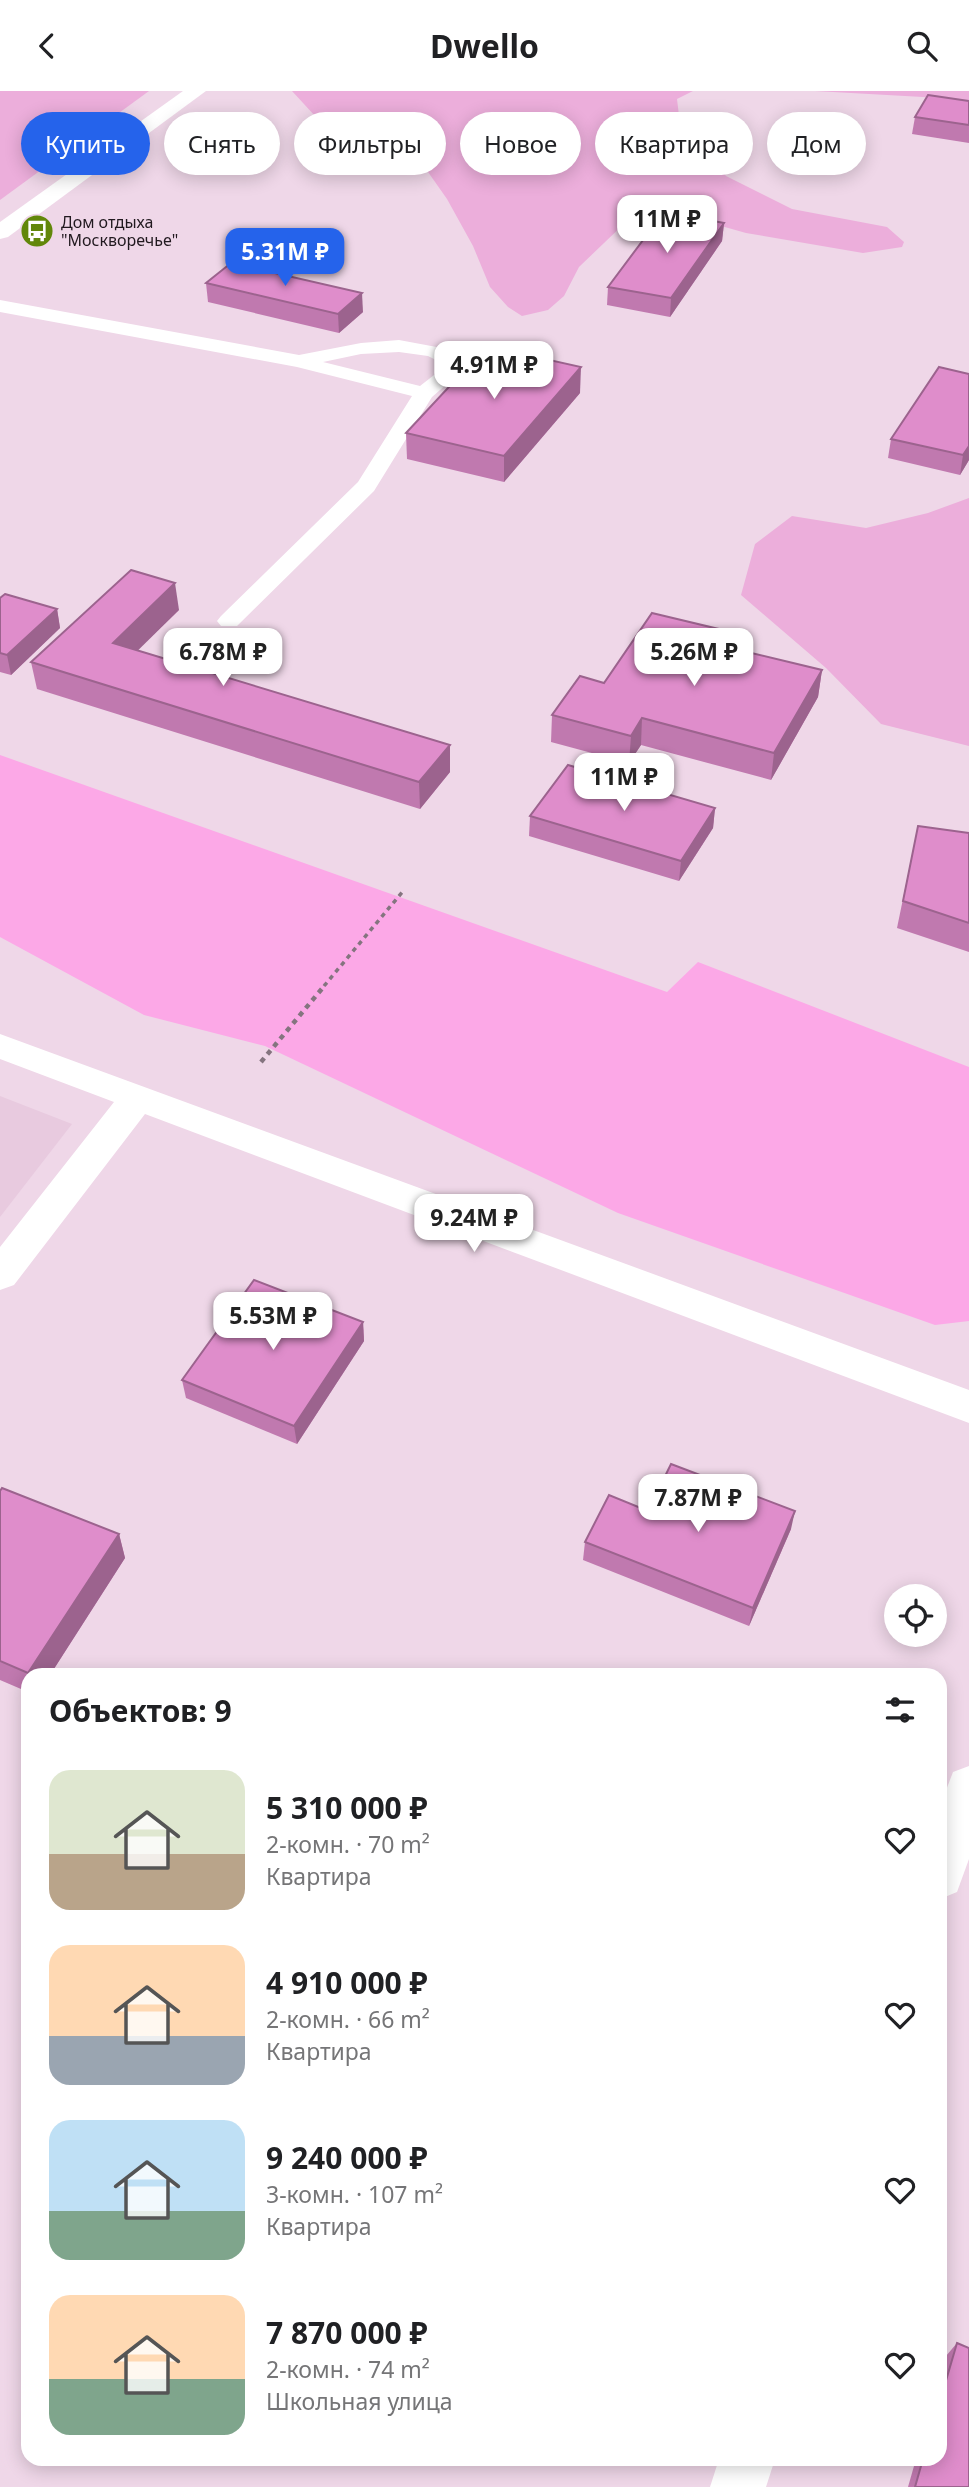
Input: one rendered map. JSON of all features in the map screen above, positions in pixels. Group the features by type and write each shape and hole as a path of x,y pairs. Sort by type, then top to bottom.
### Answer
{"street":[{"path":"0,232 196,91"},
{"path":"0,1046 969,1407"},
{"path":"0,1275 138,1097"},
{"path":"947,1855 969,1787"},
{"path":"738,2487 745,2466"}],"lane":[{"path":"0,306 297,361 424,393"},
{"path":"229,621 366,486 424,393 453,370 452,360 439,352 382,345 297,361"}],"path":[{"path":"261,1062 404,890"}],"shaded area":[{"path":"0,91 149,91 120,112 21,112 21,175 34,175 0,200"},
{"path":"292,91 693,91 677,99 679,112 595,112 595,175 725,175 792,209 887,227 904,242 902,247 863,253 746,233 693,218 648,213 628,220 579,267 564,296 548,310 522,316 508,307 490,287 473,246 430,175 446,175 446,112 311,112"},
{"path":"815,91 969,91 969,103 941,98"},
{"path":"969,498 969,746 881,724 826,668 741,595 755,544 792,516 866,528 928,513"},
{"path":"0,755 667,992 698,962 969,1067 969,1321 935,1325 618,1213 265,1046 144,1015 0,937"},
{"path":"0,1096 72,1124 0,1217"}],"building":[{"path":"928,95 969,101 969,125 915,117"},
{"path":"664,212 724,223 671,298 608,287"},
{"path":"231,263 362,293 338,314 206,283"},
{"path":"487,346 581,367 504,456 406,433"},
{"path":"939,367 969,374 969,446 963,455 891,439"},
{"path":"131,570 175,583 113,643 450,745 419,782 31,662"},
{"path":"5,594 57,609 7,655 0,653 0,598"},
{"path":"652,613 727,631 718,645 822,670 774,753 642,718 631,736 552,715 580,676 604,683"},
{"path":"568,765 715,808 681,861 530,816"},
{"path":"918,826 969,833 969,923 903,901"},
{"path":"254,1280 363,1322 294,1426 182,1380"},
{"path":"671,1464 795,1511 753,1608 585,1542 609,1495 648,1511"},
{"path":"2,1488 119,1534 31,1668 21,1670 0,1661"},
{"path":"957,2343 969,2348 969,2487 915,2487 921,2466 947,2466 947,2377"}],"place":[{"name":"Дом отдыха \"Москворечье\"","path":"37,231"}]}
